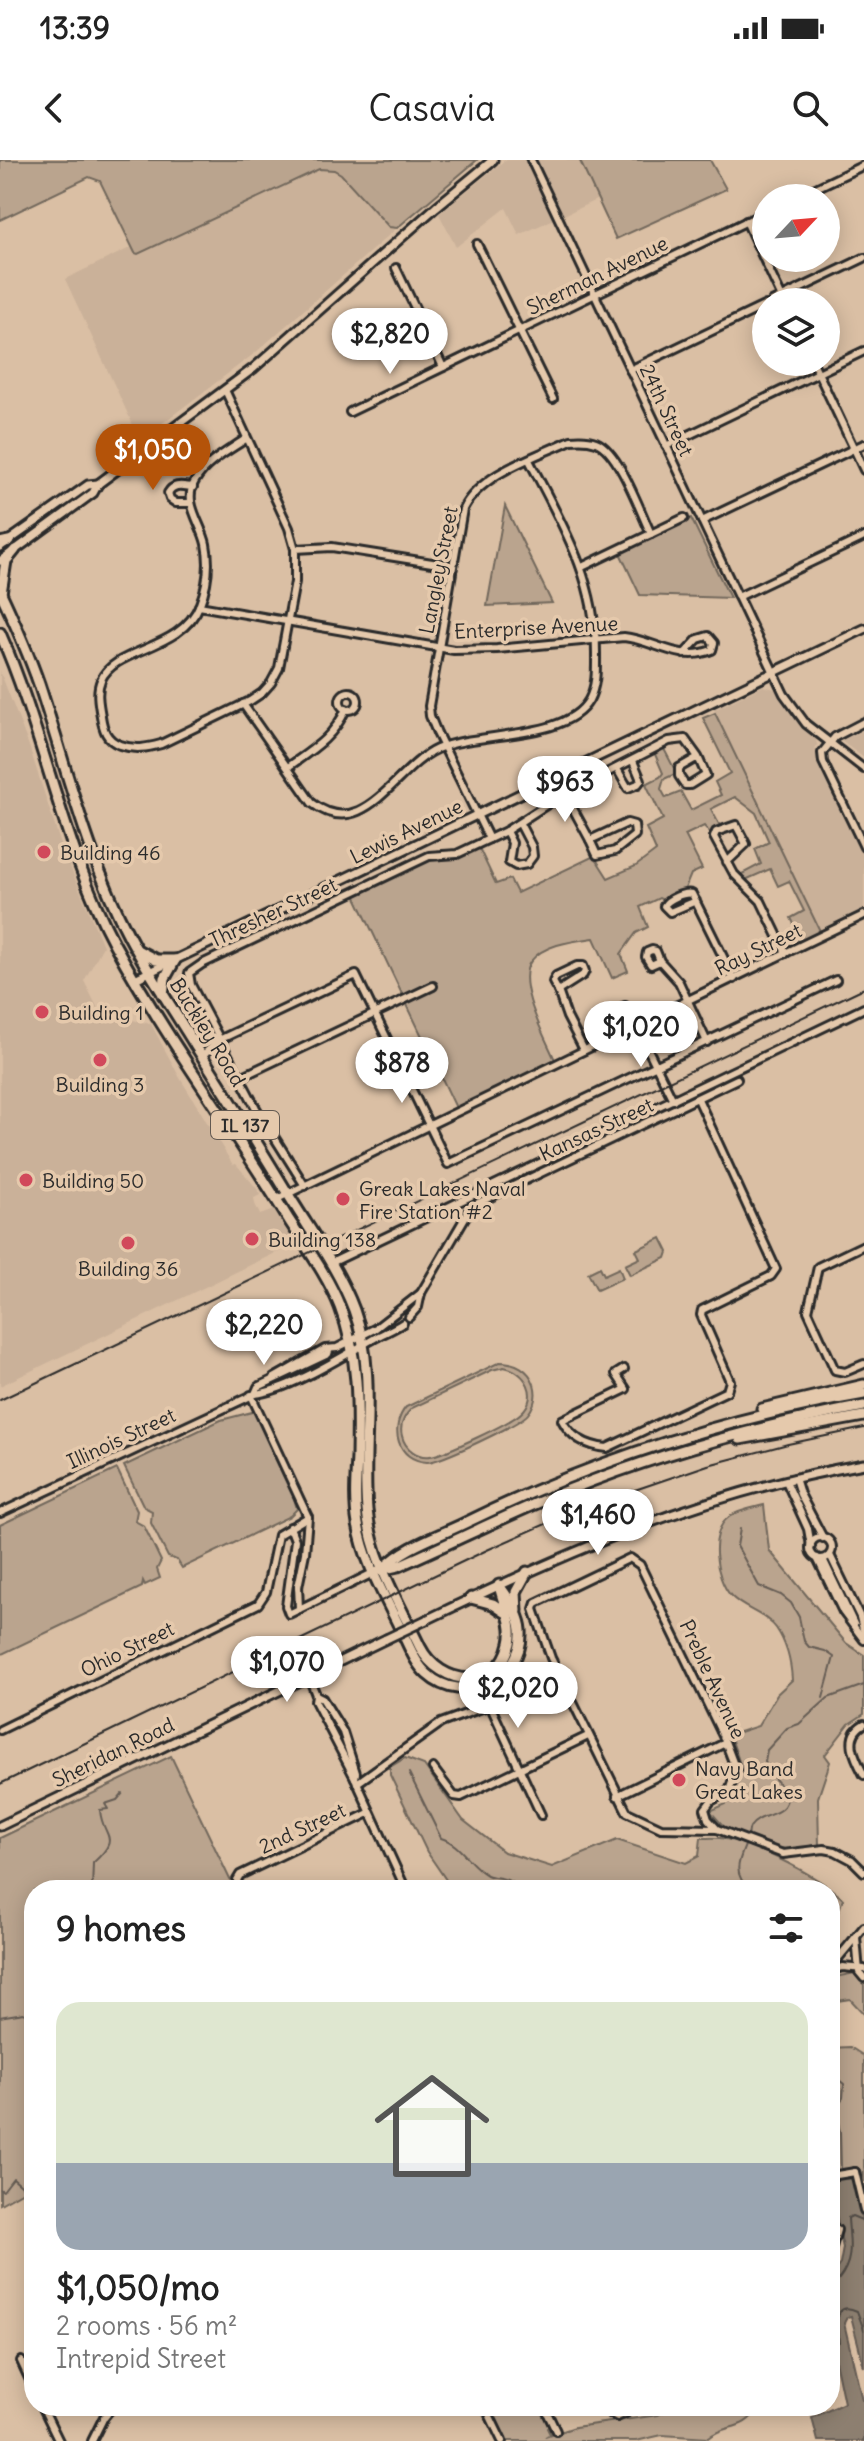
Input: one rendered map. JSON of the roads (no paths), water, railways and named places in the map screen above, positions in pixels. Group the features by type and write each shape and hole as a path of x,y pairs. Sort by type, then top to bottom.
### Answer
{"highway":[{"path":"0,592 6,545"},
{"name":"Buckley Road","path":"0,592 38,680 96,865 136,950 348,1294 362,1340 369,1401 367,1513 384,1568 427,1660 451,1677 480,1677 502,1661 511,1639 512,1614"},
{"name":"Buckley Road","path":"0,633 19,678 82,871 103,920 135,979 333,1292 352,1346 358,1393 356,1511 360,1536 373,1573 415,1659 427,1674 446,1686 474,1688 490,1683 503,1674 513,1661 521,1630 499,1585"},
{"path":"82,871 96,865"},
{"path":"136,950 156,960 175,960 165,978 163,995"},
{"path":"706,1430 754,1411 864,1385"},
{"path":"384,1568 395,1556 533,1492 629,1455 706,1430 864,1394"},
{"path":"373,1573 407,1562 584,1484 717,1439 864,1406"},
{"path":"717,1439 739,1439 864,1416"},
{"path":"471,1598 493,1604 512,1614 516,1592 527,1572"}],"main road":[{"path":"0,561 6,545 93,493 98,484 270,355 493,160"},
{"name":"Lewis Avenue","path":"135,979 864,629"},
{"name":"Sheridan Road","path":"0,1826 471,1598 638,1525 728,1495 864,1464"}],"street":[{"name":"24th Street","path":"531,160 773,673 799,717 864,769"},
{"path":"824,184 864,165"},
{"name":"Sherman Avenue","path":"350,412 752,218"},
{"path":"746,221 777,288"},
{"path":"477,244 553,399"},
{"path":"806,288 864,258"},
{"path":"396,268 443,367"},
{"path":"630,370 752,312"},
{"path":"840,362 864,351"},
{"path":"666,446 812,376"},
{"path":"819,376 864,470"},
{"path":"225,390 289,528 295,549 295,582 279,668 262,693 161,744 146,749 111,741 104,730 99,683 110,668 179,631 199,606 208,570 208,555 206,540 191,503 193,487 207,467 247,438"},
{"name":"Langley Street","path":"489,839 430,716 429,706 459,522 470,495 483,483 571,440 595,441 606,447 615,460 651,534"},
{"path":"702,521 864,444"},
{"path":"243,704 312,803 321,810 344,816 368,806 426,755 444,747 459,741 544,728 572,718 581,711 594,689 596,639 589,591 582,567 529,460"},
{"path":"191,503 176,503 168,493 177,485 193,487"},
{"path":"582,567 684,518"},
{"path":"738,597 864,537"},
{"path":"295,549 332,547 451,566"},
{"name":"Enterprise Avenue","path":"199,606 469,651 631,638 669,652 684,654"},
{"path":"708,636 714,643 707,653 684,654 701,637 708,636"},
{"path":"288,767 327,738 346,709"},
{"path":"864,722 828,742 822,753 823,762 864,847"},
{"name":"Thresher Street","path":"219,1040 189,980 189,973 202,964 429,856 457,854 506,831 565,794 674,739 685,739 698,757"},
{"path":"698,757 706,775 685,785 679,776 679,768 698,757"},
{"path":"617,769 628,788 638,784 641,780 633,761"},
{"path":"565,794 597,855 605,855 623,846 635,835 636,828 627,823 590,840"},
{"path":"506,831 512,843 509,862 516,866 527,864 533,856 532,847 520,824"},
{"path":"727,862 746,844 736,825 714,834 727,862 746,888 759,897 786,953"},
{"path":"696,901 670,912 664,906 668,901 692,894 696,901 734,979"},
{"name":"Ray Street","path":"277,1199 864,915"},
{"path":"660,961 673,973 707,1042"},
{"path":"558,991 583,975 583,966 556,976 553,982 584,1050"},
{"path":"194,1044 219,1040 356,975 449,1164 836,980"},
{"path":"239,1078 433,986"},
{"path":"625,1006 623,1018 629,1029"},
{"path":"331,1263 864,1008"},
{"path":"636,1025 673,1100"},
{"path":"202,1056 219,1040"},
{"path":"219,1040 305,1186"},
{"name":"Kansas Street","path":"409,1317 418,1307 421,1293 470,1209 478,1203 737,1079"},
{"path":"624,1369 616,1374 626,1389 562,1420 579,1440 607,1448 727,1391 730,1381 701,1315 702,1310 771,1276 776,1269 698,1099"},
{"path":"864,1245 821,1265 813,1284 808,1314 833,1368 841,1373 864,1364"},
{"name":"Kansas Street","path":"362,1340 421,1293"},
{"path":"362,1340 403,1323"},
{"name":"Illinois Street","path":"0,1513 253,1394 265,1393 362,1340"},
{"name":"Illinois Street","path":"253,1394 258,1387 321,1351 352,1346"},
{"path":"253,1394 308,1517 298,1587 299,1609"},
{"path":"795,1478 799,1493 823,1538 832,1545 824,1557"},
{"path":"786,1481 808,1529 812,1554 824,1557 860,1617 864,1633"},
{"path":"308,1517 290,1527 295,1540 286,1606 289,1614 373,1573"},
{"name":"Ohio Street","path":"0,1730 258,1604 266,1592 276,1538 290,1527"},
{"path":"811,1546 814,1540 823,1538"},
{"path":"824,1557 864,1640"},
{"name":"Preble Avenue","path":"557,1672 534,1609 536,1603 630,1558 638,1561 734,1763 736,1777 729,1791 711,1801 705,1809 708,1819 717,1829"},
{"path":"356,1781 441,1723 490,1705 557,1672 627,1812 661,1828 717,1829 790,1855 824,1849 835,1851 852,1860 864,1872"},
{"path":"309,1677 316,1695 315,1701 401,1880"},
{"path":"490,1705 541,1815"},
{"path":"864,1724 856,1729 851,1738 864,1775"},
{"path":"433,1768 454,1796 461,1797 588,1736"},
{"path":"617,1796 725,1743"},
{"name":"2nd Street","path":"238,1880 247,1871 369,1813"},
{"path":"840,1957 864,1927"},
{"path":"856,1937 864,1978"},
{"path":"840,1968 862,1968"},
{"path":"841,2175 855,2172"},
{"path":"855,2172 864,2191"},
{"path":"855,2172 864,2210"},
{"path":"21,2361 24,2367"},
{"path":"47,2416 59,2441"},
{"path":"92,2441 105,2416"},
{"path":"490,2416 502,2441"},
{"path":"549,2416 556,2431"}],"water":[{"path":"844,2172 845,2178 852,2179 864,2228 864,2367 851,2316 844,2323 864,2400 864,2441 818,2441 812,2418 840,2416 840,2405 844,2403 840,2384 840,2264 843,2248 840,2233 840,2173"}],"waterway":[{"path":"740,1529 737,1546 759,1586 791,1603 809,1647 834,1657 823,1698"},
{"path":"742,1880 738,1865 749,1828 783,1807 788,1794 768,1771 765,1761 767,1750 787,1728 799,1724 828,1698 864,1685"},
{"path":"409,1773 441,1838 454,1845 487,1875 507,1880"},
{"path":"92,1880 93,1863 109,1842 100,1810 108,1809 105,1804 117,1800 123,1793"},
{"path":"0,2017 24,2013"},
{"path":"840,2081 844,2084 840,2102"},
{"path":"840,2132 841,2172"},
{"path":"0,2189 3,2191 13,2178 24,2187"}],"railway":[{"path":"0,1400 864,988"},
{"path":"0,1784 487,1550 582,1508 708,1465 864,1428"}],"place":[{"name":"Building 46","path":"44,852"},
{"name":"Building 1","path":"42,1012"},
{"name":"Building 3","path":"100,1060"},
{"name":"Building 50","path":"26,1180"},
{"name":"Greak Lakes Naval Fire Station #2","path":"343,1199"},
{"name":"Building 138","path":"252,1239"},
{"name":"Building 36","path":"128,1243"},
{"name":"Navy Band Great Lakes","path":"679,1780"}]}
